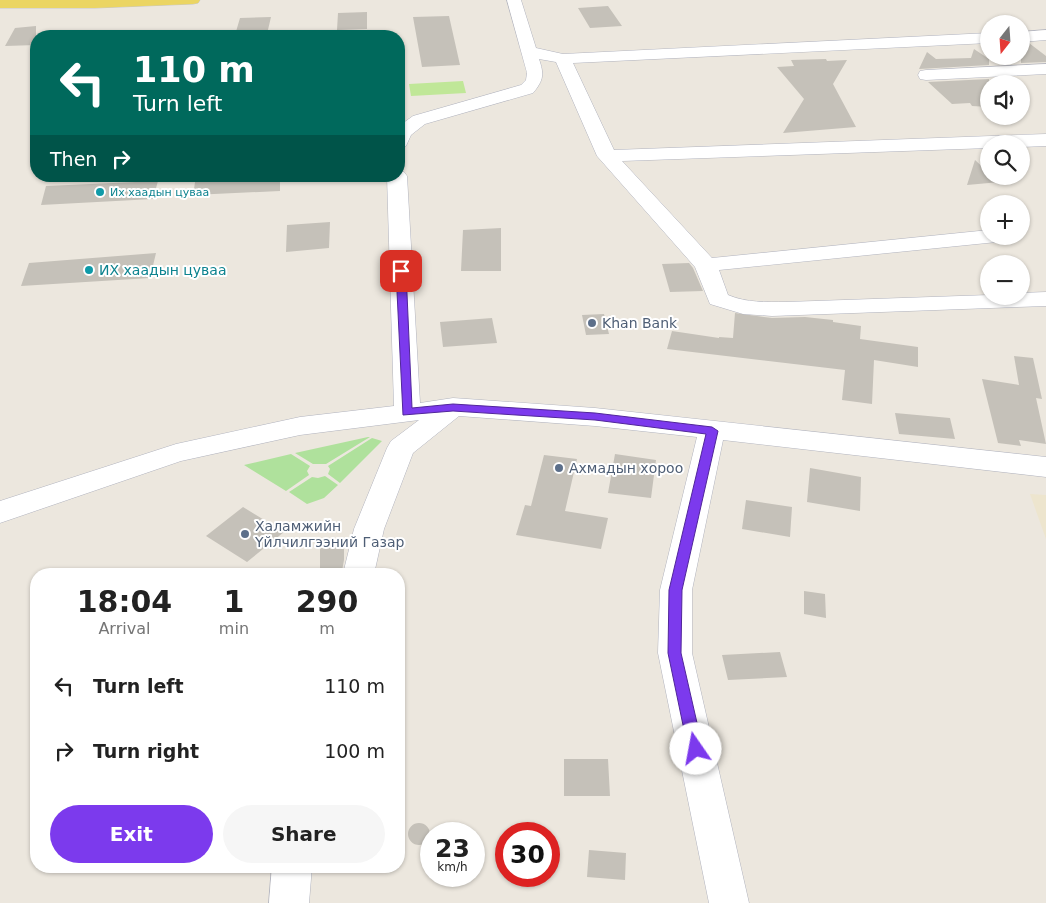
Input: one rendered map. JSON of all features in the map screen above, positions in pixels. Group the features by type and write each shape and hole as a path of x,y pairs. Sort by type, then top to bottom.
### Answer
{"main road":[{"path":"0,4 193,0"}],"street":[{"path":"405,130 419,120 528,89 534,81 535,73 514,0"},
{"path":"1030,36 1046,35"},
{"path":"530,52 563,59 980,38"},
{"path":"563,59 607,156 706,265 718,299 731,306 747,308 921,305 1046,299"},
{"path":"926,75 1046,70"},
{"path":"607,156 1046,140"},
{"path":"397,182 407,412"},
{"path":"706,265 980,238"},
{"path":"359,568 369,529 401,448 453,408"},
{"path":"0,512 176,453 300,426 453,408 595,417 1046,467"},
{"path":"712,431 676,590 674,653 729,903"}],"shaded area":[{"path":"1030,494 1046,495 1046,539"}],"green space":[{"path":"463,81 466,93 411,96 409,84"},
{"path":"370,437 326,464 313,464 295,453"},
{"path":"372,438 382,441 340,483 328,474 330,469 328,466"},
{"path":"291,454 310,466 307,471 309,475 286,491 244,465"},
{"path":"325,476 338,485 324,498 307,504 289,492 312,477"}],"building":[{"path":"608,6 622,26 590,28 578,8"},
{"path":"367,12 367,29 337,30 338,13"},
{"path":"449,16 460,65 422,67 413,17"},
{"path":"271,17 268,30 236,30 240,18"},
{"path":"36,26 36,30 30,30 30,45 5,46 15,28"},
{"path":"1030,44 1046,56 1046,62 1030,63"},
{"path":"974,49 980,53 980,65 989,65 919,69 927,52 936,59 971,58"},
{"path":"826,59 827,61 847,60 833,84 856,127 783,133 804,99 777,67 794,66 791,60"},
{"path":"980,79 980,106 972,106 970,103 952,104 928,82"},
{"path":"975,160 980,165 980,184 967,185"},
{"name":"Их хаадын цуваа","path":"158,182 153,199 41,205 46,186"},
{"path":"195,182 280,182 280,191 193,195"},
{"path":"330,222 329,248 286,252 287,225"},
{"path":"501,228 501,271 461,271 463,230"},
{"name":"ИХ хаадын цуваа","path":"156,253 150,278 21,286 29,263"},
{"path":"689,263 703,291 670,292 662,264"},
{"path":"735,313 772,318 805,317 861,326 860,339 918,347 918,367 874,360 872,404 842,400 845,370 667,349 672,331 719,338 733,338"},
{"path":"604,314 609,334 586,335 582,315"},
{"path":"492,318 497,343 443,347 440,322"},
{"path":"1014,356 1033,358 1042,399 1036,398 1046,444 1019,440 1021,446 998,443 982,379 1019,385"},
{"path":"895,413 950,418 955,439 899,434"},
{"path":"615,454 656,460 651,498 608,493"},
{"path":"544,455 577,459 565,511 608,518 601,549 516,535 525,505 531,506"},
{"path":"810,468 861,477 860,511 807,502"},
{"path":"746,500 792,507 790,537 742,529"},
{"name":"Халамжийн Үйлчилгээний Газар","path":"243,507 284,532 247,562 206,536"},
{"path":"344,541 343,568 320,568 320,544"},
{"path":"804,591 825,594 826,618 804,614"},
{"path":"780,652 787,677 728,680 722,655"},
{"path":"564,759 608,759 610,796 564,796"},
{"path":"415,823 419,823 420,845 415,845 408,838 408,830"},
{"path":"589,850 626,853 625,880 587,877"}],"place":[{"name":"Их хаадын цуваа","path":"100,192"},
{"name":"ИХ хаадын цуваа","path":"89,270"},
{"name":"Khan Bank","path":"592,323"},
{"name":"Ахмадын хороо","path":"559,468"},
{"name":"Халамжийн Үйлчилгээний Газар","path":"245,534"}],"route":[{"path":"401,271 407,412 453,408 595,417 712,431 676,590 674,653 696,749"}]}
